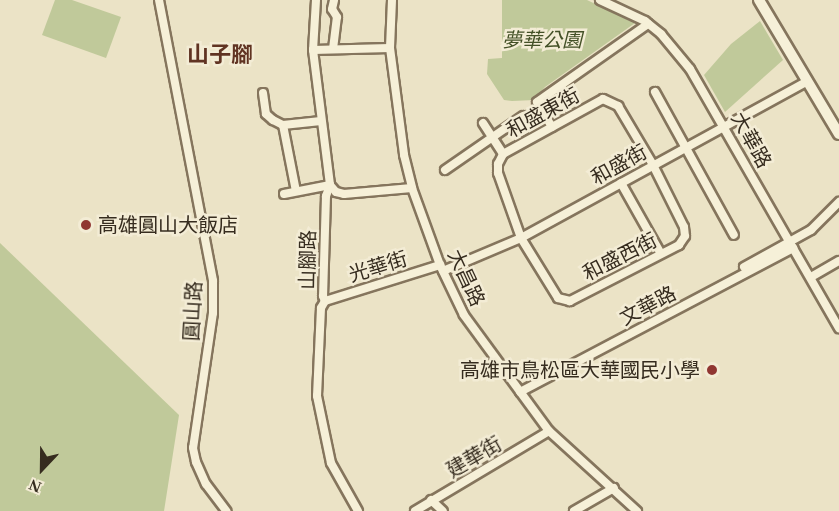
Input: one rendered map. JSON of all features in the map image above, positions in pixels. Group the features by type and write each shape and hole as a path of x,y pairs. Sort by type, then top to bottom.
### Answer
{"street":[{"name":"圓山路","path":"159,0 213,281 213,313 194,448 206,484 226,511"},
{"name":"山腳路","path":"316,0 313,50 330,185 326,196 323,296 325,301 321,308 316,383 331,463 358,511"},
{"path":"333,49 337,17 332,9 334,0"},
{"name":"大昌路","path":"392,0 390,48 397,112 412,188 442,268 464,315 549,431 637,511"},
{"name":"大華路","path":"600,0 619,4 648,24 690,69 839,328"},
{"path":"759,0 839,134"},
{"path":"552,127 537,102 648,24"},
{"path":"313,50 390,48"},
{"name":"和盛街","path":"442,268 521,238 808,81"},
{"path":"655,92 734,235"},
{"path":"263,93 266,114 283,125 321,121"},
{"name":"和盛東街","path":"521,238 498,173 498,164 504,154 552,127 603,99 618,106 652,165"},
{"path":"445,170 523,116"},
{"path":"483,123 504,154"},
{"path":"283,125 296,191"},
{"name":"和盛西街","path":"521,238 558,298 570,301 679,245 685,236 684,227 652,165"},
{"path":"621,183 661,254"},
{"path":"284,194 330,185 336,192 344,194 412,188"},
{"path":"744,267 791,246 839,202"},
{"name":"文華路","path":"520,393 791,246"},
{"path":"811,277 839,261"},
{"name":"光華街","path":"325,301 442,268"},
{"name":"建華街","path":"415,511 549,431"},
{"path":"574,511 614,488"},
{"path":"431,500 443,511"}],"green space":[{"path":"55,0 72,0 121,17 106,58 42,35"},
{"name":"夢華公園","path":"502,0 587,0 635,23 545,87 534,100 504,100 487,74 488,59 502,58"},
{"path":"760,21 783,60 725,112 704,75 731,44"},
{"path":"0,243 179,415 164,511 0,511"}],"place":[{"name":"高雄圓山大飯店","path":"86,225"},
{"name":"高雄市鳥松區大華國民小學","path":"712,370"}],"district":[{"name":"山子腳","path":"220,55"}]}
